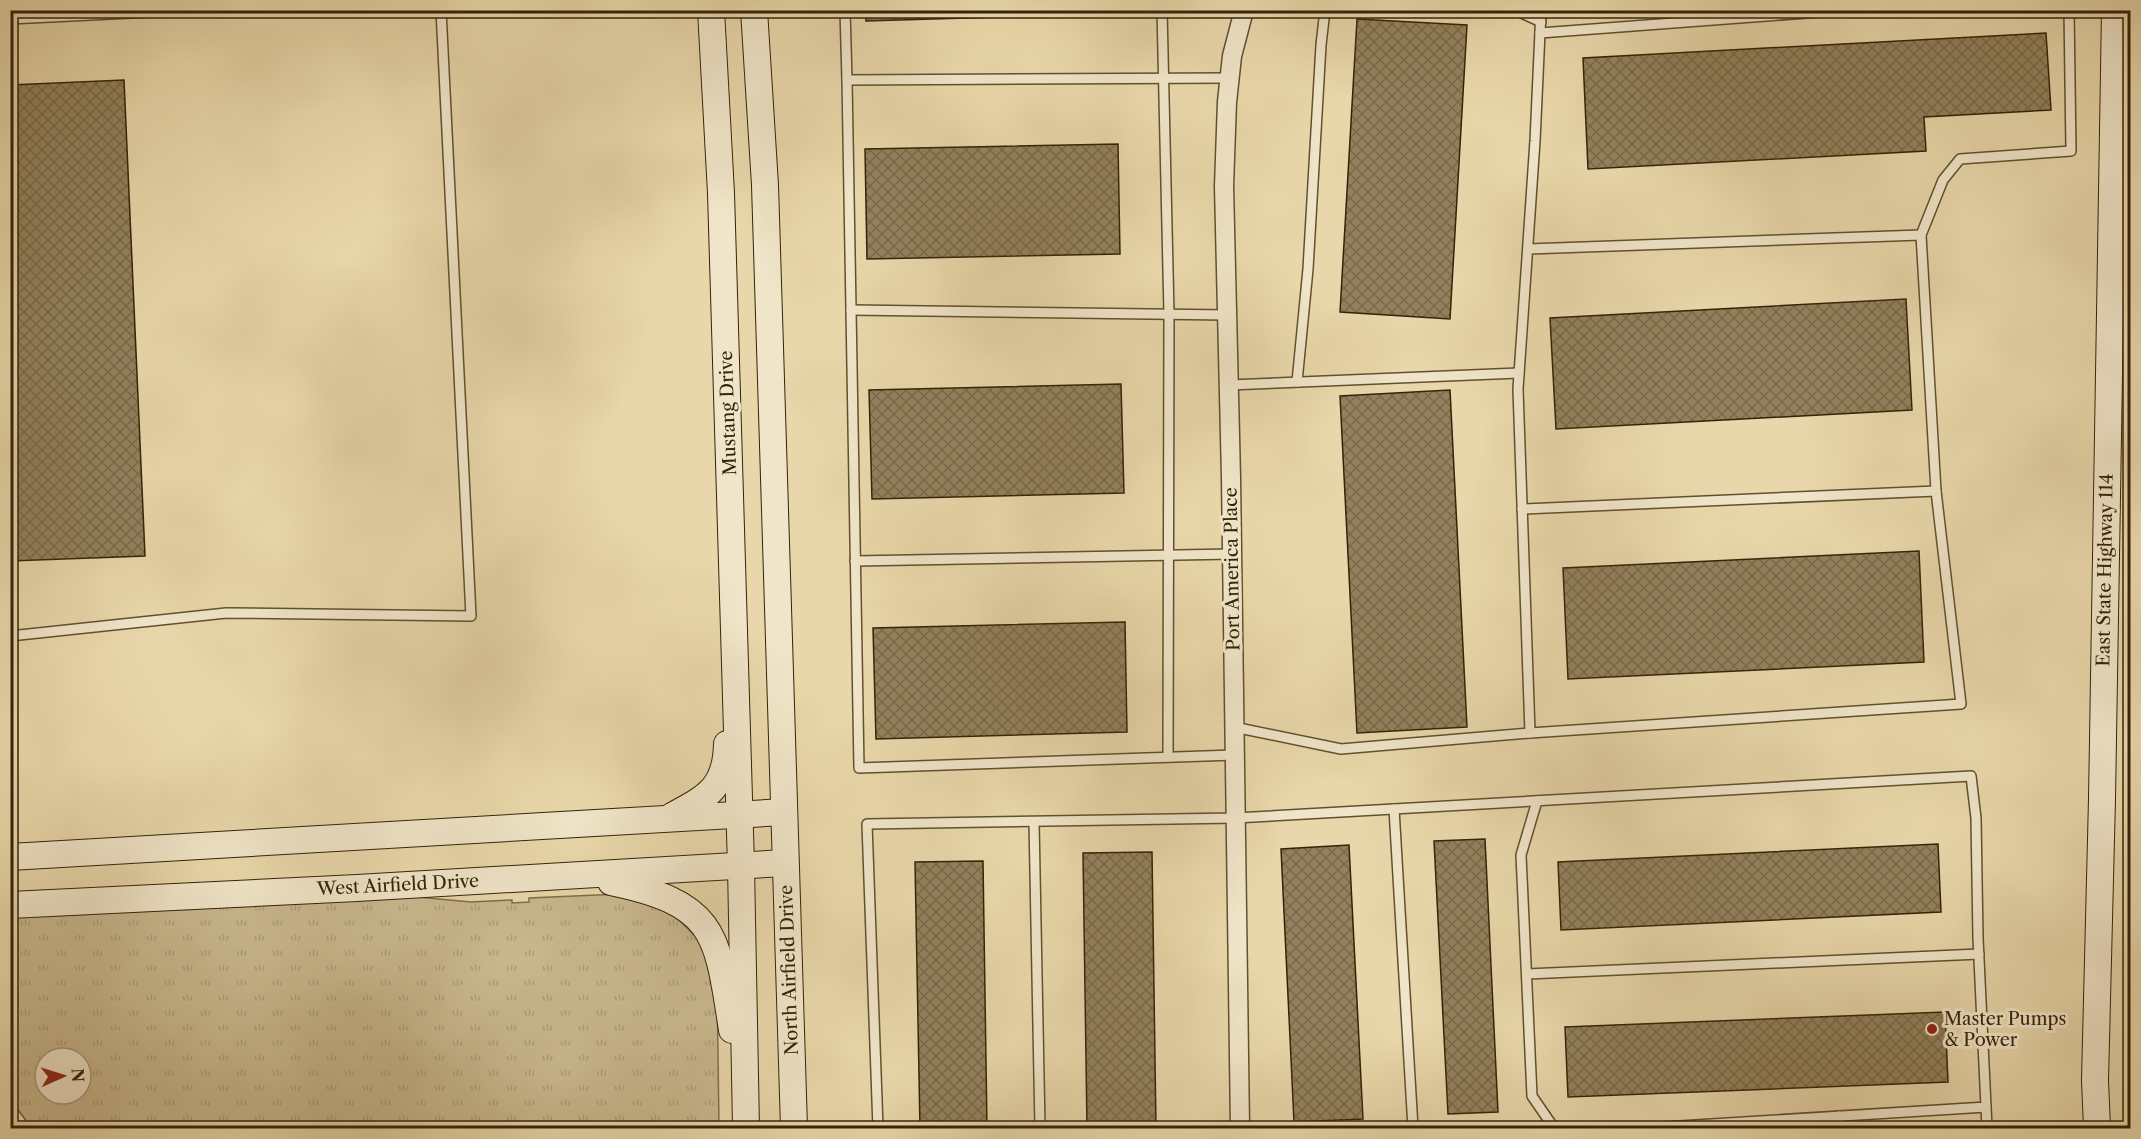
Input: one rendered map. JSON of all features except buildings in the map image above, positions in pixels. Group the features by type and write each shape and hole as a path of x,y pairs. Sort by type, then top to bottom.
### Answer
{"main road":[{"name":"Mustang Drive","path":"711,10 721,193 740,815"},
{"path":"10,857 784,812 765,185 754,10"},
{"name":"East State Highway 114","path":"2097,1128 2095,1080 2115,10"},
{"path":"667,819 698,802 718,784 727,761 732,558"},
{"name":"North Airfield Drive","path":"784,812 794,1128"},
{"path":"740,815 746,1128"},
{"name":"West Airfield Drive","path":"10,905 785,863"},
{"path":"575,875 646,890 675,901 699,917 715,943 722,968 746,1128"}],"street":[{"name":"Port America Place","path":"1240,1128 1224,186 1232,56 1244,10"}],"lane":[{"path":"10,19 192,10"},
{"path":"10,636 226,613 471,616 441,10"},
{"path":"845,10 859,768 1234,755"},
{"path":"1162,10 1169,314 1168,757"},
{"path":"1297,382 1308,269 1324,10"},
{"path":"1515,10 1541,22"},
{"path":"1530,733 1518,389 1541,10"},
{"path":"1540,33 1846,10"},
{"path":"1234,727 1341,749 1530,733 1961,704 1936,491 1921,235 1943,180 1960,159 2071,151 2068,10"},
{"path":"847,80 1230,78"},
{"path":"1528,249 1921,235"},
{"path":"851,310 1227,315"},
{"path":"1229,385 1519,373"},
{"path":"1522,509 1936,491"},
{"path":"855,561 1232,554"},
{"path":"878,1128 867,824 1235,818 1971,776 1976,818 1979,954 1987,1128"},
{"path":"1537,801 1521,855 1533,1096 1554,1128"},
{"path":"1394,809 1413,1128"},
{"path":"1034,822 1040,1128"},
{"path":"1527,974 1979,954"},
{"path":"1649,1128 1986,1107"},
{"path":"10,1108 25,1128"},
{"path":"1839,1116 1840,1128"}],"green space":[{"path":"620,894 669,910 702,943 717,983 719,1128 11,1128 10,919 12,917 406,896 471,902 512,900 512,903 529,902 529,898"}],"place":[{"name":"Master Pumps & Power","path":"1932,1029"}]}
